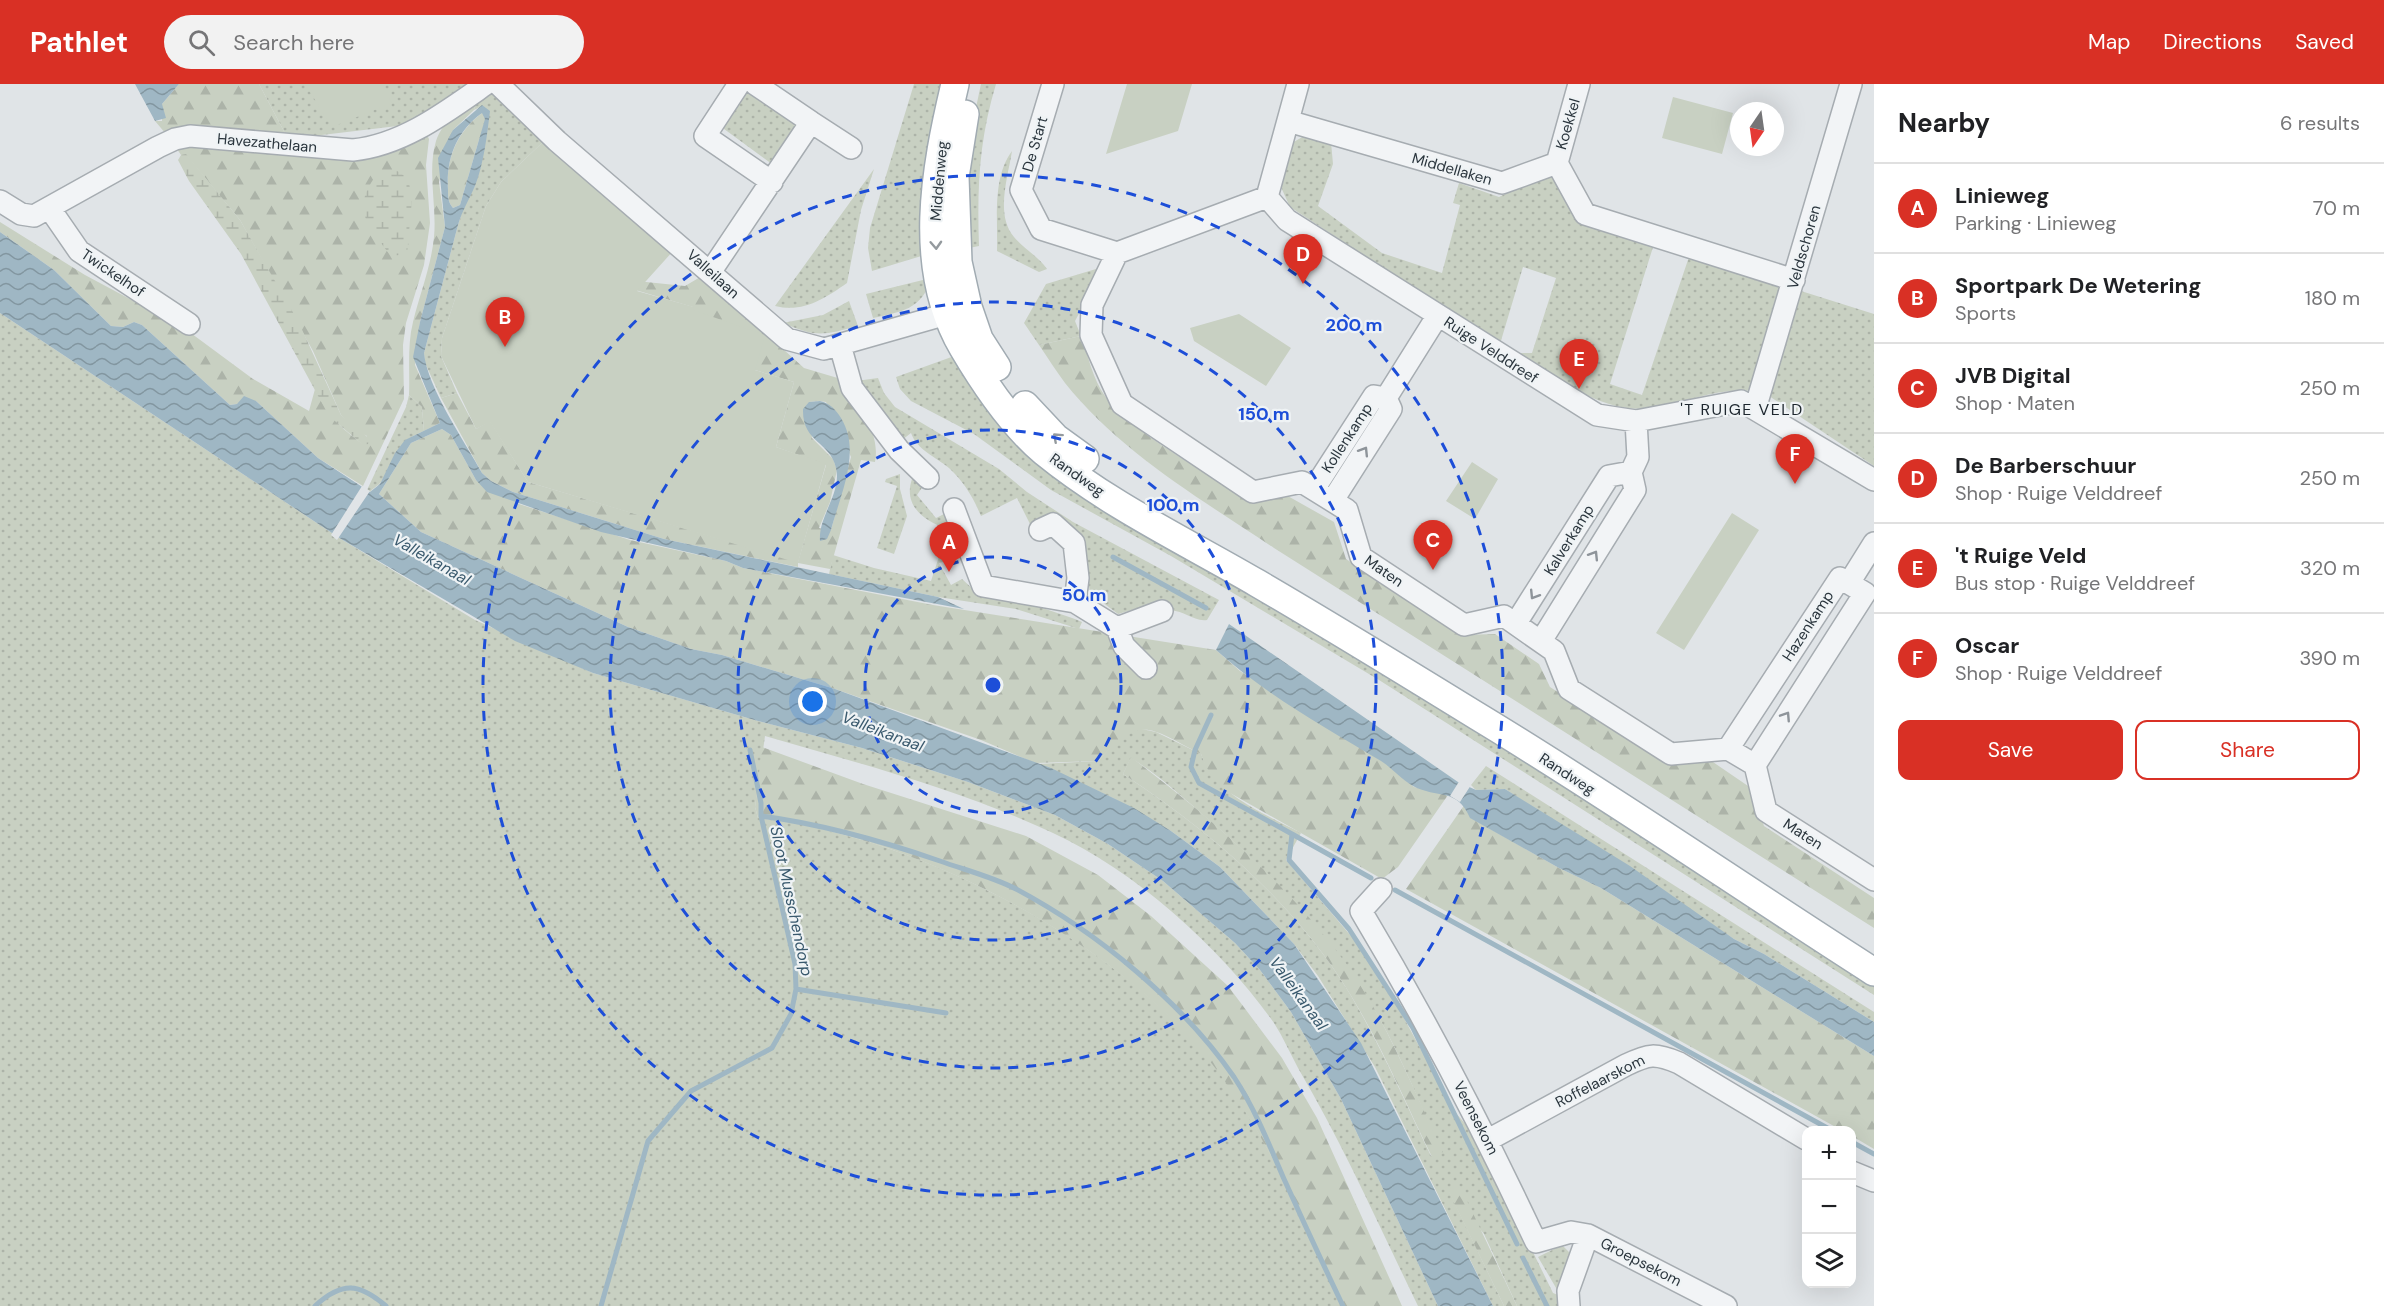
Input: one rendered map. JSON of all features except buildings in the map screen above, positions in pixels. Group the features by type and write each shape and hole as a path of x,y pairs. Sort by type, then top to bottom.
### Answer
{"main road":[{"name":"Middenweg","path":"956,84 939,154 934,207 937,267 957,311"},
{"name":"Middenweg","path":"957,311 955,177 973,84"},
{"name":"Randweg","path":"957,311 979,339 1014,393 1056,438 1257,583 1481,718 1874,972"}],"street":[{"name":"Havezathelaan","path":"50,209 175,139 190,136 353,150 377,147 435,120 486,84"},
{"name":"Valleilaan","path":"498,84 557,141 787,339 824,349 957,311"},
{"path":"739,84 705,136 772,182"},
{"path":"754,84 851,148"},
{"name":"De Start","path":"1053,84 1022,190 1041,229 1117,253"},
{"path":"1117,253 1267,197 1298,84"},
{"name":"Koekkel","path":"1557,163 1579,84"},
{"name":"Veldschoren","path":"1755,409 1851,84"},
{"name":"Middellaken","path":"1288,121 1502,183 1557,163"},
{"path":"711,272 811,122"},
{"path":"1557,163 1585,214 1794,280"},
{"name":"Ruige Velddreef","path":"1267,197 1287,219 1597,415 1636,421 1741,401 1874,480"},
{"path":"0,201 27,216 50,209"},
{"name":"Twickelhof","path":"50,209 80,251 189,324"},
{"name":"Maten","path":"1117,253 1092,305 1091,335 1122,404 1253,492 1302,482 1333,500 1347,510 1361,557 1464,625 1504,616 1516,623 1554,651 1569,689 1671,754 1728,749"},
{"name":"Kollenkamp","path":"1386,398 1438,315"},
{"path":"840,345 852,388 899,450 928,478"},
{"name":"Kollenkamp","path":"1314,489 1374,396 1386,398"},
{"name":"Kollenkamp","path":"1333,500 1391,409 1386,398"},
{"name":"Kalverkamp","path":"1541,641 1635,490 1631,472 1638,457 1636,421"},
{"name":"Kalverkamp","path":"1516,623 1610,476 1631,472"},
{"path":"954,509 983,586 1075,602 1117,628 1124,646 1146,668"},
{"path":"1040,530 1053,524 1074,543 1077,578 1075,602"},
{"path":"1849,584 1874,543"},
{"name":"Hazenkamp","path":"1728,749 1840,578 1865,593 1755,765"},
{"path":"1117,628 1162,610"},
{"path":"1728,749 1755,765"},
{"name":"Maten","path":"1755,765 1766,811 1874,880"},
{"name":"Veensekom","path":"1381,889 1361,911 1407,988 1488,1140 1536,1242 1571,1232 1588,1235"},
{"name":"Roffelaarskom","path":"1488,1140 1646,1055 1660,1055 1679,1063 1802,1137"},
{"path":"1856,1174 1874,1181"},
{"path":"1569,1306 1568,1291 1588,1235"},
{"name":"Groepsekom","path":"1588,1235 1726,1306"}],"green space":[{"path":"179,84 259,84 288,139 166,134 155,121 162,121 162,104"},
{"path":"259,84 478,84 406,125 288,139"},
{"path":"305,84 381,84 392,103 332,127"},
{"path":"914,84 950,84 928,254 872,271 868,248 870,228"},
{"path":"981,84 996,84 980,164 979,246 964,249 961,178"},
{"path":"1127,84 1192,84 1178,131 1106,154"},
{"path":"746,86 802,126 776,167 720,126"},
{"path":"478,92 489,92 509,106 544,141 501,182 486,206 442,338 441,356 457,393 441,398 425,363 424,353 458,225 464,206 475,186 482,106 474,110"},
{"path":"478,92 474,110 453,130 439,182 445,227 420,322 415,365 440,423 424,431 422,407 409,395 409,349 413,322 433,248 433,152 443,127"},
{"path":"1673,97 1730,112 1730,124 1722,154 1662,138"},
{"path":"482,113 485,119 460,205 453,208 448,195 451,157 465,129"},
{"path":"427,135 429,139 426,165 430,223 424,265 406,323 403,345 404,399 363,486 318,458 256,401 230,405 142,325 134,322 123,327 111,326 54,270 0,232 0,222 85,275 184,328 253,379 309,411 315,389 335,420 363,444 367,444 367,436 358,432 341,415 313,351 240,220 186,155 181,155 175,146 189,144 376,155 408,146"},
{"path":"1304,136 1331,142 1333,164 1318,206 1382,253 1442,273 1460,205 1453,203 1459,183 1499,197 1544,175 1563,180 1583,217 1654,244 1610,384 1642,395 1690,254 1782,283 1751,391 1725,392 1664,406 1634,409 1598,400 1565,383 1518,353 1532,353 1556,278 1523,267 1500,344 1290,207 1280,185 1292,143"},
{"path":"544,141 674,250 637,291 694,307 693,310 765,335 755,370 794,382 776,447 826,464 798,563 528,482 490,422 476,429 441,356 442,338 486,206 501,182"},
{"path":"1012,151 1004,196 1005,218 1014,237 1047,269 1039,272 997,251 997,199 1001,174"},
{"path":"186,154 240,220 299,323 341,415 371,440 368,444 363,445 329,416 241,254 189,181 178,160 181,155"},
{"path":"874,169 861,210 847,283 821,299 804,306 785,308 775,306"},
{"path":"397,171 408,178 412,199 407,254 391,256 369,226 364,208 369,187 377,174"},
{"path":"1096,269 1102,271 1075,321 1081,336 1039,345 1024,323 1046,284"},
{"path":"588,276 685,286 702,276 804,368 841,379 871,429 876,451 875,462 861,460 830,569 798,563 798,567 664,539 513,492 491,481 482,473 441,398 457,393 476,429 490,421 528,482 798,562 826,465 776,447 794,382 755,370 692,310 693,307","holes":["809,402 826,402 851,457 831,530 819,528 830,502 837,470 833,459 812,438"]},
{"path":"931,278 917,303 902,311 873,318 866,294"},
{"path":"1801,291 1874,314 1874,466 1769,396"},
{"path":"849,301 858,326 820,334 783,323 823,315"},
{"path":"0,313 341,539 475,620 593,673 758,721 862,748 968,782 1055,815 1108,844 1163,881 1235,943 1260,970 1291,1012 1341,1099 1438,1306 1418,1306 1330,1126 1274,1023 1229,967 1175,914 1115,868 1053,833 947,791 765,736 755,807 758,818 820,829 885,847 951,873 1015,905 1077,942 1133,984 1183,1029 1223,1077 1258,1132 1288,1188 1342,1306 0,1306"},
{"path":"1239,314 1291,348 1266,386 1194,341 1190,328"},
{"path":"1081,336 1101,390 1132,424 1197,468 1255,503 1286,495 1334,522 1346,559 1462,635 1495,634 1539,664 1550,687 1671,765 1710,760 1751,788 1764,826 1874,898 1874,928 1274,548 1136,453 1087,408 1065,383 1039,345"},
{"path":"957,355 1004,426 1874,982 1874,995 1379,680 1171,556 1051,490 974,434 911,401 900,389 896,377"},
{"path":"878,378 884,393 895,407 999,469 1027,492 1073,522 1219,600 1207,620 1197,619 1177,611 1167,611 1163,601 1118,614 1090,593 1082,541 1053,515 1030,524 1017,498 981,516 968,490 954,473 922,449 911,433 902,440 856,381"},
{"path":"409,395 422,407 424,431 414,435 402,446 381,482 370,492 367,490 406,407"},
{"path":"442,429 451,435 476,480 519,504 630,540 726,561 743,568 933,605 1216,650 1240,671 1388,765 1414,787 1448,795 1398,867 1382,879 1223,789 1206,767 1201,754 1157,732 1136,731 1125,736 1098,761 1035,763 981,740 835,689 722,655 691,649 628,627 421,532 379,494 411,443"},
{"path":"1472,462 1498,479 1475,519 1446,501"},
{"path":"900,474 900,489 907,516 894,554 877,548 897,486 885,482 886,479"},
{"path":"912,479 923,486 917,495 936,518 946,513 950,531 950,560 939,563 951,585 962,579 974,590 1022,601 1075,619 1082,622 1079,629 1016,609 938,597 829,574 833,555 874,568 931,581 948,529 923,517 917,511 910,497"},
{"path":"1732,513 1759,530 1684,650 1656,633"},
{"path":"1137,728 1156,732 1201,754 1209,769 1230,793 1258,811 1301,833 1286,860 1363,950 1391,994 1454,1111 1476,1136 1553,1293 1558,1295 1559,1306 1517,1306 1484,1234 1449,1191 1504,1306 1493,1306 1375,1067 1318,976 1294,944 1220,867 1171,831 1113,798 1038,764 1098,761 1120,737","holes":["1131,758 1223,832 1265,871 1322,934 1371,1004 1391,1040 1442,1152 1431,1156 1350,994 1304,929 1249,872 1219,845 1156,796 1123,774"]},
{"path":"762,747 863,784 1026,836 1098,875 1151,916 1228,986 1282,1058 1317,1118 1402,1306 1342,1306 1288,1188 1240,1104 1222,1077 1182,1029 1132,984 1076,942 1015,905 950,873 885,847 820,829 758,818 755,807"},
{"path":"1131,757 1219,828 1273,879 1324,935 1347,965 1375,1009 1443,1152 1432,1157 1362,1014 1304,929 1249,872 1219,845 1156,796 1123,774"},
{"path":"1486,766 1874,1012 1874,1022 1764,954 1734,939 1505,789 1476,790 1471,785"},
{"path":"1465,804 1471,818 1559,868 1601,888 1874,1056 1874,1149 1856,1138 1856,1126 1834,1126 1406,889"},
{"path":"1460,1186 1517,1306 1504,1306 1448,1190"},
{"path":"1562,1245 1572,1255 1559,1293 1538,1257"}],"water":[{"path":"135,84 179,84 162,104 166,118 155,121"},
{"name":"Valleikanaal","path":"482,105 490,111 481,168 458,225 424,353 439,398 482,473 491,481 513,492 664,539 938,597 964,609 743,568 726,561 601,532 487,492 476,480 451,435 442,429 411,443 379,494 421,532 628,627 691,649 722,655 835,689 1051,768 1134,808 1171,831 1220,867 1294,944 1361,1043 1493,1306 1438,1306 1341,1099 1291,1012 1260,970 1235,943 1163,881 1108,844 1055,815 968,782 862,748 758,721 593,673 515,641 341,539 0,313 0,232 54,270 111,326 123,327 134,322 142,325 230,405 237,404 244,396 256,401 318,458 370,492 380,484 395,453 405,440 440,423 413,357 445,227 438,158 453,130","holes":["482,113 485,119 460,205 453,208 449,199 448,179 451,157 459,138 473,120"]},
{"path":"820,401 830,405 839,415 847,431 850,445 844,488 831,530 827,539 820,541 822,523 836,486 836,468 828,452 807,429 803,409 809,402"},
{"path":"1229,624 1458,782 1476,790 1505,789 1630,866 1734,939 1764,954 1874,1022 1874,1056 1601,888 1559,868 1470,818 1465,808 1453,798 1413,786 1381,761 1317,723 1254,681 1216,650"}],"pier":[{"path":"362,486 370,491 337,540 331,535"},
{"path":"1460,780 1471,785 1460,802 1450,796"}],"waterway":[{"path":"1113,557 1206,608"},
{"path":"1211,715 1195,750 1191,767 1199,783 1292,834 1289,860 1349,929 1413,1028 1517,1244"},
{"name":"Sloot Musschendorp","path":"601,1306 648,1141 691,1091 772,1048 791,1014 796,989 795,964 761,816 761,803 750,750"},
{"path":"761,816 829,828 874,840 998,881 1046,906 1077,926 1136,971 1189,1022 1213,1049 1242,1089 1343,1306"},
{"path":"1292,834 1371,878"},
{"path":"1395,890 1824,1126"},
{"path":"796,989 946,1013"},
{"path":"1856,1144 1874,1154"},
{"path":"1523,1258 1547,1306"},
{"name":"Sloot Musschendorp","path":"315,1306 334,1292 350,1288 359,1289 386,1306"}],"place":[{"name":"De Barberschuur","path":"1303,284"},
{"name":"Sportpark De Wetering","path":"505,347"},
{"name":"'t Ruige Veld","path":"1579,389"},
{"name":"Oscar","path":"1795,484"},
{"name":"JVB Digital","path":"1433,570"},
{"name":"Linieweg","path":"949,572"}],"district":[{"name":"'T RUIGE VELD","path":"1742,409"}]}
